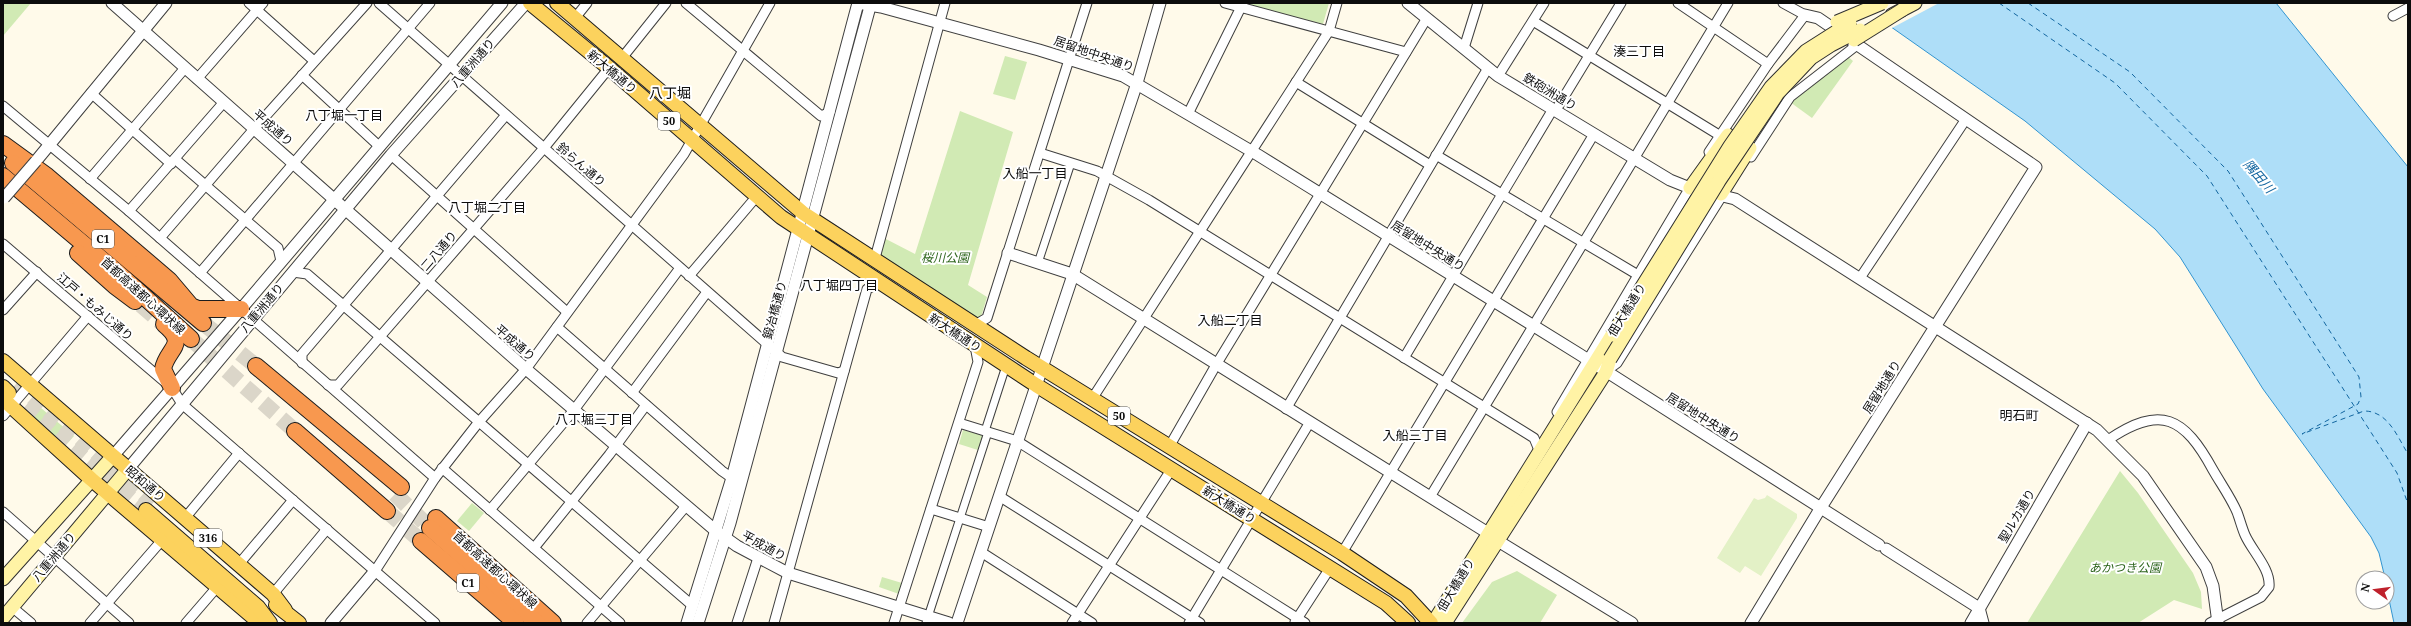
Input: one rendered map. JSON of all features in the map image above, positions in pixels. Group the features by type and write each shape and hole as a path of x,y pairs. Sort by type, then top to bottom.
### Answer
{"highway":[{"path":"3,144 47,176 169,280 191,306 202,309 247,314"},
{"name":"首都高速都心環状線","path":"3,154 203,323"},
{"name":"首都高速都心環状線","path":"3,176 117,272 191,339"},
{"path":"3,195 115,286 141,305"},
{"path":"162,323 172,332 176,340 174,349 163,369 172,388"},
{"path":"256,366 325,425 398,491"},
{"path":"295,431 387,511"},
{"name":"首都高速都心環状線","path":"537,623 500,591 433,523 553,623"},
{"name":"C1","path":"421,541 516,623"}],"main road":[{"name":"新大橋通り","path":"530,3 609,68 691,141 804,233 1006,366 1171,470 1252,518 1386,602 1408,623"},
{"name":"新大橋通り","path":"557,3 808,216 1092,399 1342,553 1406,596 1432,623"},
{"path":"1690,188 1723,135 1764,82 1791,53 1840,20 1882,3"},
{"path":"1855,26 1886,3"},
{"path":"1721,194 1750,148 1792,88 1826,58 1915,3"},
{"path":"1855,26 1902,10"},
{"name":"佃大橋通り","path":"1446,623 1539,450 1591,362 1612,335 1730,146 1770,87 1806,51 1855,26"},
{"name":"佃大橋通り","path":"1432,623 1493,537 1608,365 1719,181 1778,92 1811,58 1831,45 1855,26"},
{"name":"昭和通り","path":"3,361 273,594 284,610"},
{"name":"316","path":"3,374 8,398 91,479 218,586 256,621"},
{"name":"八重洲通り","path":"3,580 113,456"},
{"name":"八重洲通り","path":"3,618 128,469"},
{"name":"昭和通り","path":"270,623 258,607 150,507 263,598 284,610 299,623"}],"street":[{"name":"平成通り","path":"112,3 526,369 725,538 758,558 788,573 900,608 927,620 949,623"},
{"path":"3,195 36,161 48,144 166,3"},
{"path":"249,3 260,7 314,61"},
{"path":"160,238 254,129 367,3"},
{"name":"鈴らん通り","path":"379,3 782,357 838,373 844,371"},
{"path":"200,273 407,28 430,3"},
{"name":"八重洲通り","path":"128,469 182,404 247,314 282,262 502,3"},
{"name":"八重洲通り","path":"113,456 172,388 292,272 391,154 526,3"},
{"path":"575,18 587,3"},
{"path":"622,58 666,3"},
{"path":"686,3 821,116 830,112"},
{"path":"331,623 375,571 442,468 478,423 526,369 691,141 770,3"},
{"name":"居留地中央通り","path":"858,3 871,4 1070,58 1124,76 1137,83 1321,194 1591,362 1608,365 1820,509 1979,608"},
{"name":"鍛冶橋通り","path":"698,623 725,538 777,353 830,112 858,3"},
{"path":"875,258 945,3"},
{"path":"975,325 987,318 1087,3"},
{"path":"957,623 1072,274 1137,83 1160,3"},
{"path":"1225,3 1242,5 1328,31 1406,52"},
{"path":"1092,399 1328,31 1338,3"},
{"name":"鉄砲洲通り","path":"1408,3 1498,76 1670,180 1690,188 1721,194 1735,199 2087,423 2108,440 2143,476 2206,567 2213,586 2215,622"},
{"path":"1464,48 1478,3"},
{"path":"1498,76 1544,3"},
{"path":"1404,358 1502,194 1620,3"},
{"path":"1678,3 1768,64"},
{"path":"1430,497 1728,3"},
{"path":"1784,3 1798,13 1818,18 1966,119 1860,278"},
{"name":"鍛冶橋通り","path":"808,216 871,4"},
{"path":"1188,114 1242,5"},
{"path":"197,79 260,7"},
{"path":"2393,16 2408,8"},
{"path":"1533,21 1667,103 1723,135 1768,64 1805,15"},
{"path":"1169,447 1216,365 1427,18"},
{"path":"1608,365 1617,364 1721,194 1734,182 1790,97 1858,45"},
{"path":"90,179 185,68"},
{"name":"二八通り","path":"328,385 338,384 544,148 609,68"},
{"path":"1286,409 1488,68"},
{"path":"302,75 380,147"},
{"path":"1296,82 1430,166"},
{"path":"91,93 132,130 205,185 278,248 282,262"},
{"path":"129,211 224,102"},
{"path":"3,106 129,211 435,478"},
{"path":"302,363 302,354 390,249 506,115"},
{"name":"居留地通り","path":"1751,623 1820,509 2036,167 1966,119"},
{"path":"1342,553 1594,134"},
{"path":"1040,153 1106,176 1200,231 1339,319 1534,438 1539,450"},
{"path":"391,154 567,312"},
{"path":"1436,155 1638,275"},
{"path":"1038,263 1071,163"},
{"path":"1591,362 1638,275 1690,188"},
{"path":"689,276 757,196"},
{"name":"鍛冶橋通り","path":"687,623 732,478 768,345 804,233"},
{"name":"江戸・もみじ通り","path":"3,244 172,388 182,404 435,623"},
{"path":"1008,253 1072,274 1286,409 1310,422 1632,623"},
{"path":"490,510 606,370 680,268"},
{"path":"3,310 36,272"},
{"path":"292,272 307,274 478,423 572,501 693,606"},
{"path":"774,623 867,289 880,283"},
{"path":"632,394 707,292"},
{"path":"8,398 31,385 88,316"},
{"path":"557,327 632,394 732,478"},
{"path":"894,623 932,509 978,362 975,346"},
{"path":"927,620 961,518 1006,366"},
{"path":"534,548 616,446 646,405"},
{"path":"2108,440 2126,427 2138,422 2158,420 2171,422 2186,430 2205,456 2236,511 2245,535 2270,582 2265,595 2215,622"},
{"path":"1190,620 1310,422"},
{"path":"959,423 1016,442 1222,569 1300,621 1330,568"},
{"name":"聖ルカ通り","path":"1971,623 2087,423"},
{"path":"185,518 239,453"},
{"path":"442,468 620,623"},
{"path":"1072,623 1171,470"},
{"path":"999,496 1190,620 1200,623"},
{"path":"239,564 293,500"},
{"path":"586,623 686,506"},
{"path":"932,509 989,527"},
{"path":"3,512 129,623"},
{"path":"273,594 327,529"},
{"path":"90,623 163,539"},
{"path":"981,552 1092,623"},
{"path":"737,623 758,558"},
{"path":"186,623 218,586"},
{"path":"12,607 31,623"},
{"path":"1979,608 1983,623"}],"green space":[{"path":"3,3 31,3 3,36"},
{"path":"1247,3 1329,3 1323,24 1247,5"},
{"path":"1005,56 1027,62 1015,100 993,94"},
{"path":"1847,56 1853,61 1812,118 1790,102"},
{"name":"桜川公園","path":"960,111 1013,132 968,285 987,297 981,317 978,318 879,256 884,238 915,254"},
{"path":"29,402 34,402 74,436 65,446 24,410"},
{"path":"963,430 985,436 981,451 959,444"},
{"name":"あかつき公園","path":"2120,471 2138,493 2193,573 2201,592 2202,609 2174,600 2138,623 2027,623"},
{"path":"1767,495 1797,514 1797,518 1761,576 1745,566 1740,573 1717,558 1754,498 1758,500 1765,498"},
{"path":"472,503 484,513 469,531 457,521"},
{"path":"1517,571 1557,595 1540,623 1462,623 1492,582"},
{"path":"882,577 902,583 899,594 879,587"}],"water":[{"name":"隅田川","path":"1857,3 2276,3 2408,167 2408,623 2394,623 2391,610 2395,610 2395,570 2383,570 2379,553 2371,537 2263,389 2180,257 2155,229 2025,121"}],"pier":[{"path":"1859,3 1939,3 1890,29 1856,5"}],"ferry route":[{"path":"1999,3 2115,83 2207,176 2397,473 2408,504"},
{"path":"2028,3 2130,72 2228,171 2359,377 2361,397 2358,404 2302,434 2364,411 2372,412 2386,420 2396,432 2408,454"}],"tunnel":[{"path":"141,305 162,323"},
{"path":"203,323 256,366"},
{"path":"191,339 295,431"},
{"path":"16,384 153,503"},
{"path":"9,393 146,510"},
{"path":"395,494 430,528"},
{"path":"387,511 421,541"}],"district":[{"name":"湊三丁目","path":"1639,51"},
{"name":"八丁堀","path":"670,93"},
{"name":"八丁堀一丁目","path":"344,115"},
{"name":"入船一丁目","path":"1035,173"},
{"name":"八丁堀二丁目","path":"487,207"},
{"name":"八丁堀四丁目","path":"839,285"},
{"name":"入船二丁目","path":"1230,320"},
{"name":"明石町","path":"2019,415"},
{"name":"八丁堀三丁目","path":"594,419"},
{"name":"入船三丁目","path":"1415,435"}]}
